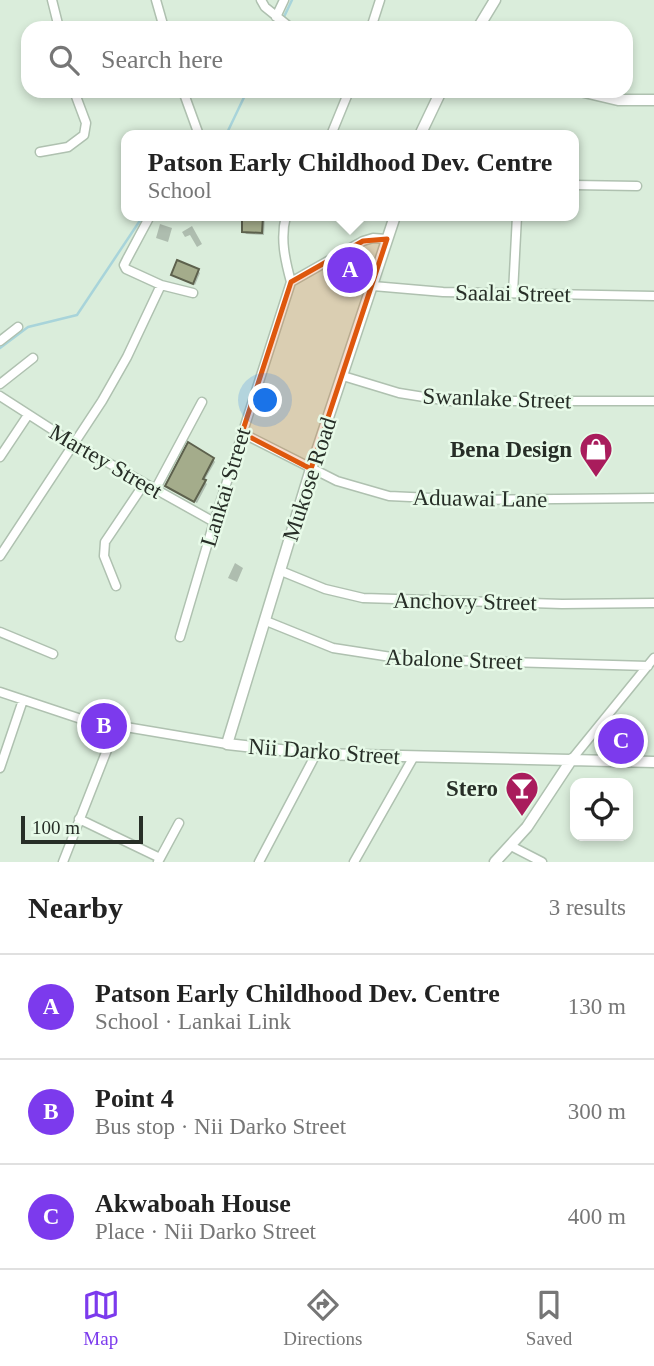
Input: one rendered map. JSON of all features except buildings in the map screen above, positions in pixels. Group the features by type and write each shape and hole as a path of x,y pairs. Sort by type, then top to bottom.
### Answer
{"street":[{"path":"52,0 57,21"},
{"path":"156,0 162,21"},
{"path":"261,0 281,21"},
{"path":"276,17 284,0"},
{"path":"373,21 380,0"},
{"path":"482,21 495,0"},
{"path":"633,97 654,100"},
{"path":"40,152 68,147 84,135 86,123 77,98"},
{"path":"186,98 197,130"},
{"path":"333,130 346,98"},
{"path":"422,130 438,98"},
{"path":"579,185 638,186"},
{"path":"147,221 124,265 126,269 161,285 193,293"},
{"path":"284,221 283,253 291,282 363,241 373,238 387,239"},
{"name":"Mukose Road","path":"227,744 267,621 311,470 393,221"},
{"path":"513,293 517,221"},
{"name":"Lankai Street","path":"180,637 291,282"},
{"path":"0,556 102,401 127,357 161,285"},
{"name":"Saalai Street","path":"373,286 443,292 654,296"},
{"path":"0,341 18,327"},
{"path":"0,384 33,358"},
{"name":"Swanlake Street","path":"343,376 399,393 449,401 654,401"},
{"name":"Martey Street","path":"0,396 73,443 214,522"},
{"path":"155,490 202,402"},
{"path":"0,457 28,415"},
{"name":"Aduawai Lane","path":"242,433 311,470 353,487 389,496 474,500 654,498"},
{"path":"116,586 104,556 105,542 144,484"},
{"name":"Anchovy Street","path":"281,571 325,589 363,598 562,604 654,603"},
{"name":"Abalone Street","path":"267,621 333,648 404,659 648,666"},
{"path":"0,632 53,654"},
{"path":"495,862 540,809 572,759 654,658"},
{"name":"Nii Darko Street","path":"0,692 84,720 116,727 316,754 654,762"},
{"path":"0,768 23,700"},
{"path":"63,862 116,727"},
{"path":"259,862 316,754"},
{"path":"354,862 413,758"},
{"path":"79,819 159,860 179,823"},
{"path":"511,846 542,862"}],"highlighted area":[{"path":"387,239 373,286 311,469 242,433 291,282 363,241"}],"waterway":[{"path":"283,19 292,0"},
{"path":"228,130 244,98"},
{"path":"0,348 28,327 77,315 140,221"}],"place":[{"name":"Patson Early Childhood Dev. Centre","path":"350,270"},
{"name":"Bena Design","path":"596,479"},
{"name":"Point 4","path":"104,726"},
{"name":"Akwaboah House","path":"621,741"},
{"name":"Stero","path":"522,818"}]}
